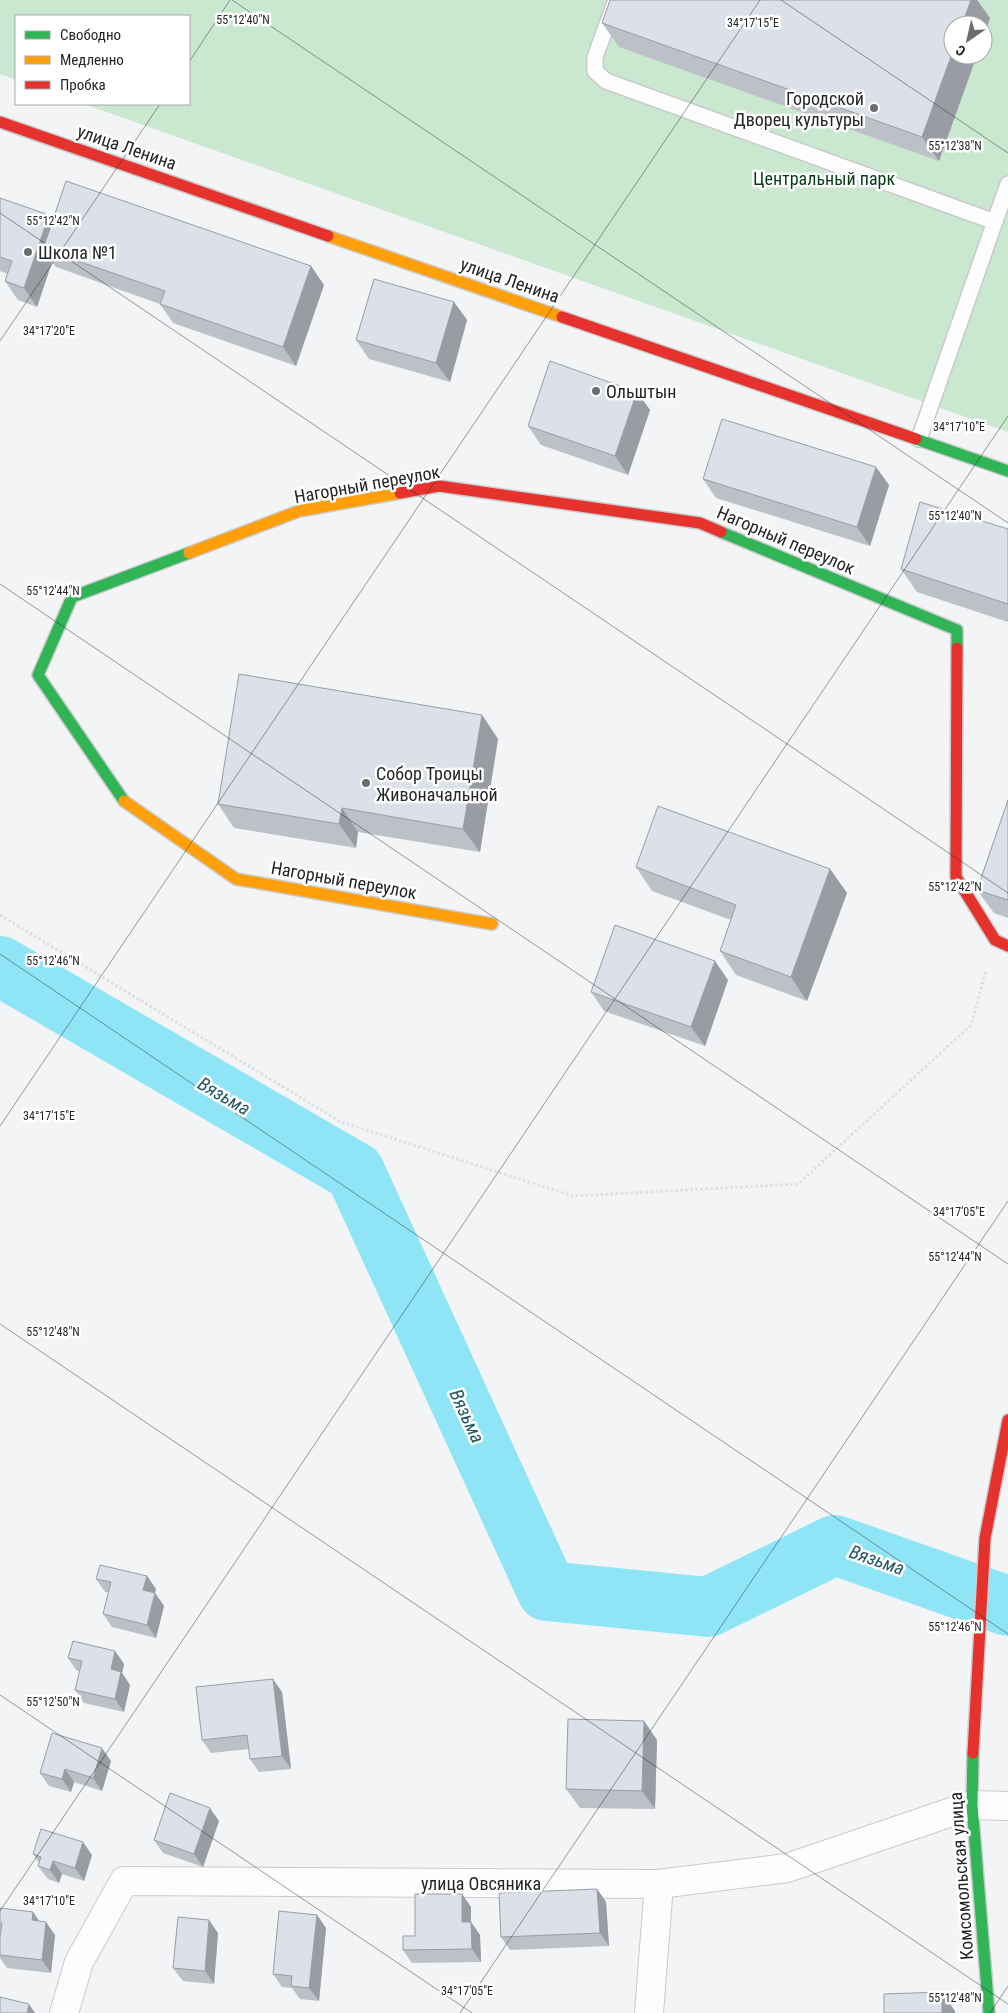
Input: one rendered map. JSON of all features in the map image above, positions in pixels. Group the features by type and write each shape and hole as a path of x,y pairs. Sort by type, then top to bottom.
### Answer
{"street":[{"name":"улица Ленина","path":"0,122 919,439 1008,472"},
{"name":"Нагорный переулок","path":"492,924 236,880 123,801 38,676 72,598 300,511 438,486 700,523 957,630 956,877 994,940"},
{"path":"994,940 1008,946"},
{"name":"Комсомольская улица","path":"989,2013 972,1805 973,1737 985,1538 1008,1420"},
{"path":"972,1805 1008,1806"},
{"name":"улица Овсяника","path":"64,2013 79,1962 124,1881 659,1884 787,1868 972,1805"},
{"path":"649,2013 659,1884"}],"lane":[{"path":"616,0 595,57 595,71 606,82 995,222"},
{"path":"919,439 1008,184"}],"path":[{"path":"0,915 340,1122 573,1196 798,1184 971,1025 994,940"}],"green space":[{"name":"Центральный парк","path":"0,0 1008,0 1008,432 87,105 190,105 190,15 15,15 15,80 0,74"}],"building":[{"name":"Городской Дворец культуры","path":"610,0 971,0 966,15 943,15 943,65 948,65 922,137 602,23"},
{"path":"66,181 311,266 283,347 160,304 165,291 43,249"},
{"path":"0,198 49,215 24,288 5,281 12,261 0,257"},
{"path":"374,279 454,302 436,363 356,340"},
{"path":"550,361 637,392 615,456 528,426"},
{"path":"722,419 876,467 857,527 703,479"},
{"path":"920,502 1008,529 1008,604 901,569"},
{"name":"Собор Троицы Живоначальной","path":"239,674 482,715 463,829 342,808 339,824 218,804"},
{"path":"1008,800 1008,900 977,890"},
{"path":"658,806 830,869 791,977 720,951 736,905 636,867"},
{"path":"615,925 715,961 691,1027 591,992"},
{"path":"100,1565 147,1576 143,1590 155,1593 147,1625 103,1614 111,1582 96,1579"},
{"path":"73,1641 115,1651 111,1669 121,1672 115,1699 75,1690 82,1661 68,1658"},
{"path":"273,1679 282,1756 250,1759 247,1735 202,1740 196,1687"},
{"path":"568,1719 644,1721 642,1791 566,1789"},
{"path":"52,1733 102,1748 93,1778 65,1769 62,1779 40,1773"},
{"path":"170,1793 210,1808 194,1854 154,1840"},
{"path":"41,1829 83,1842 75,1868 53,1861 50,1870 38,1866 41,1857 33,1854"},
{"path":"597,1889 600,1933 501,1937 499,1893"},
{"path":"415,1894 462,1894 462,1922 471,1922 472,1949 403,1950 403,1936 415,1936"},
{"path":"0,1908 33,1912 32,1920 46,1922 42,1960 0,1955 2,1923 0,1923"},
{"path":"279,1911 317,1915 309,1988 291,1986 292,1976 273,1974"},
{"path":"178,1917 209,1920 205,1971 173,1968"},
{"path":"942,1992 942,2013 884,2013 884,1994"},
{"path":"0,1997 29,2004 27,2013 0,2013"}],"waterway":[{"name":"Вязьма","path":"0,966 355,1172 547,1591 708,1607 835,1545 1008,1606"}],"traffic: fast":[{"path":"916,439 1008,471"},
{"path":"721,532 957,630 957,648"},
{"path":"124,801 38,675 72,597 189,553"},
{"path":"973,1753 972,1805 989,2013"}],"traffic: slow":[{"path":"328,236 562,317"},
{"path":"189,553 299,511 400,493"},
{"path":"124,801 236,879 492,924"}],"traffic: jam":[{"path":"0,122 328,236"},
{"path":"562,317 916,439"},
{"path":"400,493 439,486 700,523 721,532"},
{"path":"957,648 956,877 995,940 1008,946"},
{"path":"973,1753 985,1538 1008,1420"}],"place":[{"name":"Городской Дворец культуры","path":"874,108"},
{"name":"Школа №1","path":"28,252"},
{"name":"Ольштын","path":"596,391"},
{"name":"Собор Троицы Живоначальной","path":"366,783"}]}
